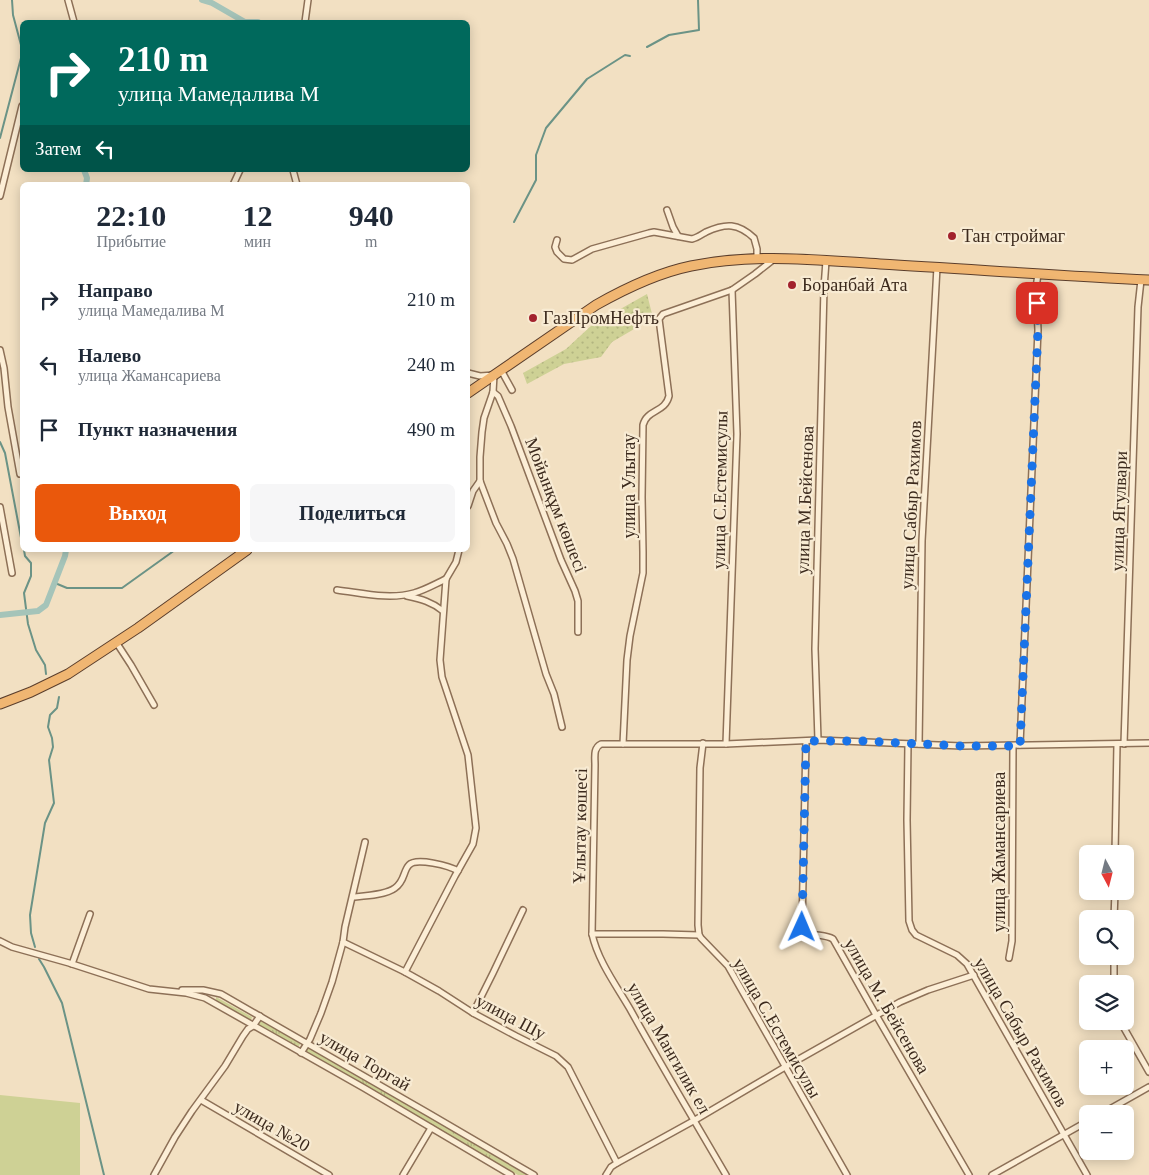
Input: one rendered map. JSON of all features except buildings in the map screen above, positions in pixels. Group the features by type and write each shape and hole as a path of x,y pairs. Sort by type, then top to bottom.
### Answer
{"highway":[{"path":"470,392 596,305 656,276 691,266 729,260 774,259 1145,280"},
{"path":"0,704 32,692 68,674 244,552"}],"street":[{"path":"68,0 73,20"},
{"path":"305,20 308,0"},
{"path":"0,196 20,114"},
{"path":"667,210 678,236"},
{"path":"558,240 555,247 557,252 569,261 592,249 648,233 654,232 692,239 730,225 751,232 757,249 757,259"},
{"path":"732,290 774,259"},
{"name":"улица М.Бейсенова","path":"818,740 815,649 816,578 826,261"},
{"name":"улица Сабыр Рахимов","path":"919,744 922,550 937,267"},
{"path":"1020,746 1038,330 1036,288 1038,274"},
{"name":"улица Ягулвари","path":"1124,744 1138,307 1145,280"},
{"name":"улица Улытау","path":"623,744 627,660 642,573 643,424 645,418 663,408 669,396 659,319 663,314 732,290"},
{"name":"улица С.Естемисулы","path":"726,744 737,434 732,290"},
{"path":"0,350 20,474"},
{"path":"470,374 474,375 498,372"},
{"path":"498,372 512,390"},
{"path":"498,372 484,418 480,457 480,481 496,523 507,544 546,674 554,694 562,727"},
{"name":"Мойынқұм көшесі","path":"493,392 498,396 511,426 578,601 578,632"},
{"path":"470,498 472,491 480,481"},
{"path":"0,507 12,573"},
{"path":"404,972 473,844 476,828 468,755 440,668 446,579 456,562 458,552"},
{"path":"337,590 369,595 403,595 414,593 446,579"},
{"path":"403,595 430,602 443,611"},
{"path":"116,642 154,705"},
{"name":"Ұлытау көшесі","path":"592,934 595,751 596,747 601,744 726,744 818,740 962,746 1149,743"},
{"name":"улица М. Бейсенова","path":"806,741 802,927 808,934 827,936 833,939 969,1175"},
{"path":"592,934 699,935 700,768 703,743"},
{"name":"улица Сабыр Рахимов","path":"908,744 907,820 910,926 916,934 958,955 967,964 1087,1175"},
{"path":"1115,845 1117,744"},
{"name":"улица Жамансариева","path":"1009,958 1012,941 1013,746"},
{"path":"301,1053 310,1039 332,982 343,942 365,842"},
{"path":"353,897 393,890 400,883 411,862 416,861 448,866 458,871"},
{"path":"473,1013 523,910"},
{"path":"72,964 90,914"},
{"name":"улица Мангилик ел","path":"592,934 602,960 726,1175"},
{"name":"улица С.Естемисулы","path":"699,935 728,966 847,1175"},
{"name":"улица Торгай","path":"0,941 12,947 149,989 193,994 205,998 512,1175"},
{"name":"улица Шу","path":"343,942 439,991 473,1013 564,1062 617,1163"},
{"path":"606,1175 617,1163 900,1002 928,990 974,976"},
{"name":"улица Торгай","path":"177,992 193,990 220,994 534,1175"},
{"path":"156,1174 175,1137 226,1066 243,1036 260,1016"},
{"path":"1125,1030 1149,1072"},
{"path":"1116,1105 1149,1087"},
{"name":"улица №20","path":"201,1100 329,1175"},
{"path":"992,1175 1079,1126"},
{"path":"403,1175 431,1128"}],"green space":[{"path":"647,294 653,318 612,342 601,357 564,364 527,384 523,373 566,349 592,325"},
{"path":"216,997 252,1017 251,1020 216,1001"},
{"path":"260,1021 301,1043 298,1047 257,1025"},
{"path":"309,1047 527,1175 518,1175 306,1052"},
{"path":"0,1095 80,1103 80,1175 0,1175"}],"waterway":[{"path":"12,0 13,15 20,41"},
{"path":"202,0 212,3 242,20"},
{"path":"647,47 669,35 699,30 698,0"},
{"path":"514,222 536,180 536,155 546,128 587,79 625,55 630,56"},
{"path":"0,138 20,62"},
{"path":"85,172 86,182"},
{"path":"0,442 5,453 20,532"},
{"path":"24,552 25,556 31,563 31,576 24,593 28,624 36,650 45,665 46,674"},
{"path":"0,615 38,611 46,605 66,552"},
{"path":"55,583 67,588 122,588 172,552"},
{"path":"35,947 31,933 30,915 45,823 54,803 49,760 53,747 48,727 50,715 57,708 59,697"},
{"path":"39,959 62,1003 104,1175"}],"place":[{"name":"Тан строймаг","path":"952,236"},
{"name":"Боранбай Ата","path":"792,285"},
{"name":"ГазПромНефть","path":"533,318"}],"route":[{"path":"802,927 806,741 1020,746 1038,330 1037,303"}]}
